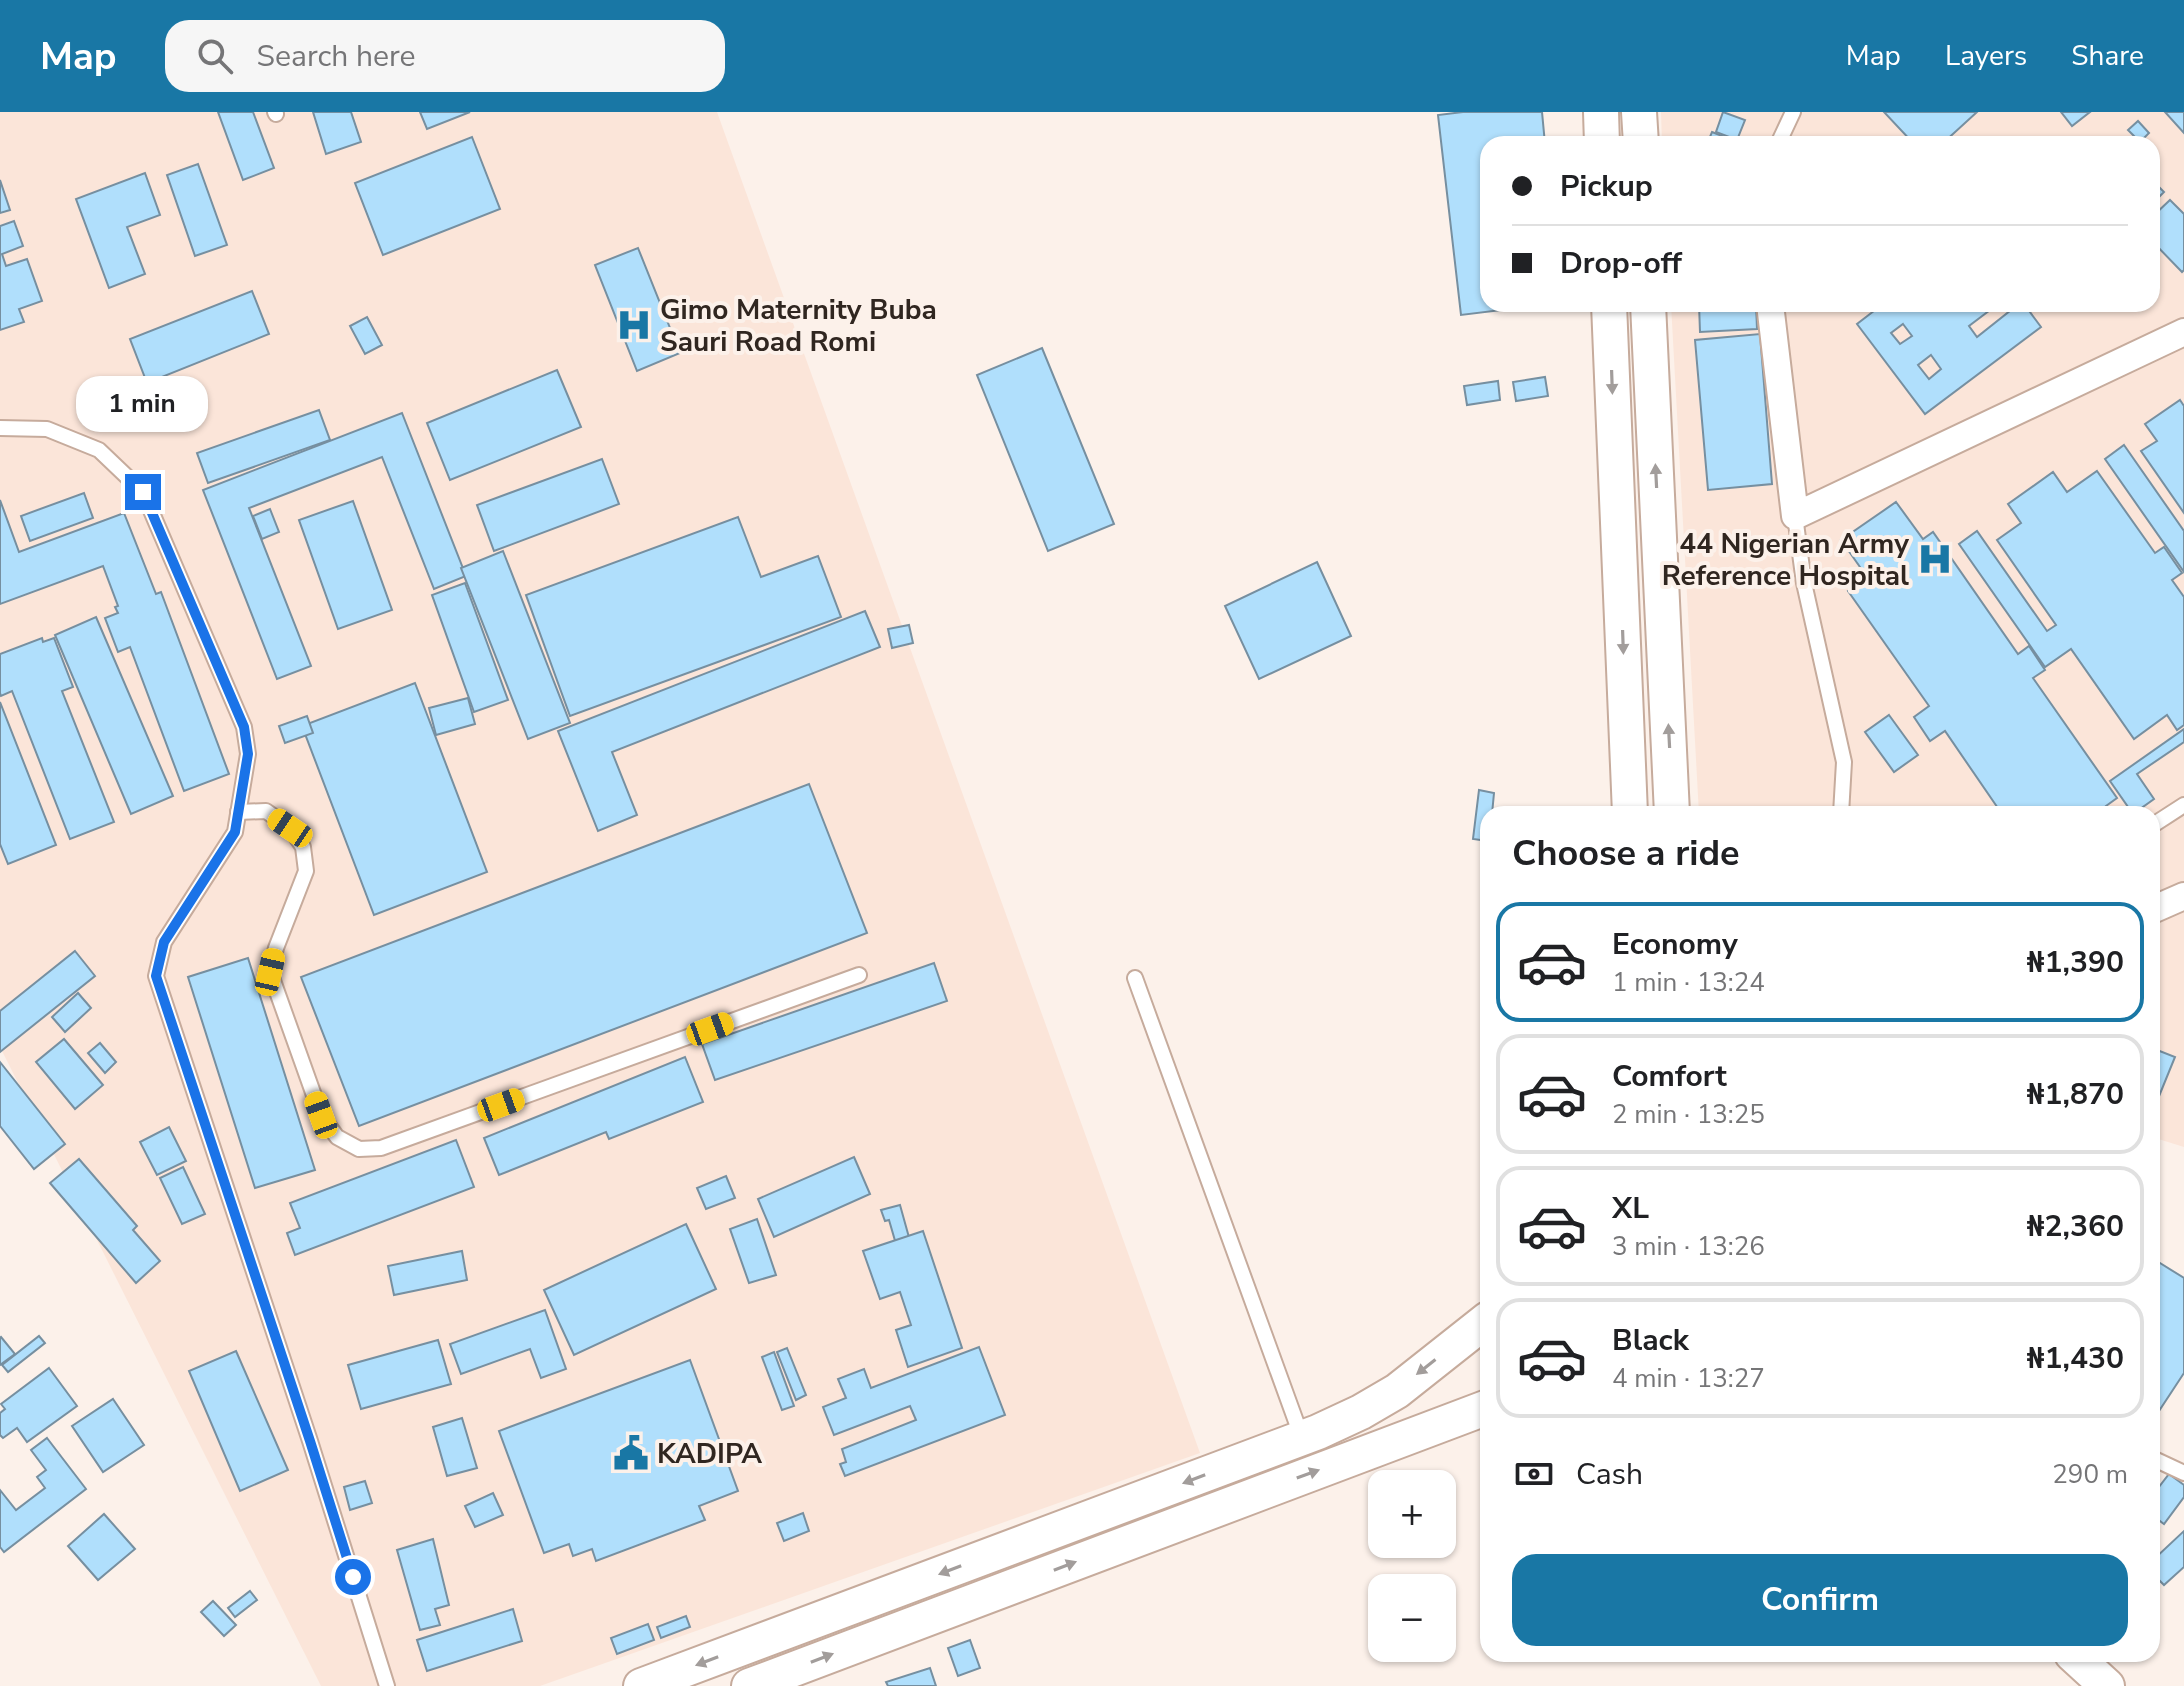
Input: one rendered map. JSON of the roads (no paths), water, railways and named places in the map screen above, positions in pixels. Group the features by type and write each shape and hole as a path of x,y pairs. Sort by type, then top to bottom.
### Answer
{"street":[{"path":"1601,112 1602,136"},
{"path":"1639,112 1640,136"},
{"path":"1609,312 1630,806"},
{"path":"1648,312 1672,806"},
{"path":"1771,312 1795,516 2184,332"},
{"path":"2160,906 2184,896"},
{"path":"641,1686 1302,1439 1361,1412 1397,1391 1480,1325"},
{"path":"749,1686 1480,1410"},
{"path":"2081,1662 2107,1686"}],"lane":[{"path":"1782,136 1793,112"},
{"path":"0,428 47,429 99,450 143,492 244,727 248,754 235,832 164,942 156,976 310,1441 387,1686"},
{"path":"1795,516 1804,583 1844,762 1841,806"},
{"path":"2160,820 2184,805"},
{"path":"238,812 266,811 290,828 303,847 306,871 276,948 270,972 321,1115 337,1137 359,1149 381,1148 859,975"},
{"path":"1135,978 1302,1439"},
{"path":"2160,1462 2184,1473"}],"place":[{"name":"Gimo Maternity Buba Sauri Road Romi","path":"634,325"},
{"name":"44 Nigerian Army Reference Hospital","path":"1935,559"},
{"name":"KADIPA","path":"631,1453"}]}
